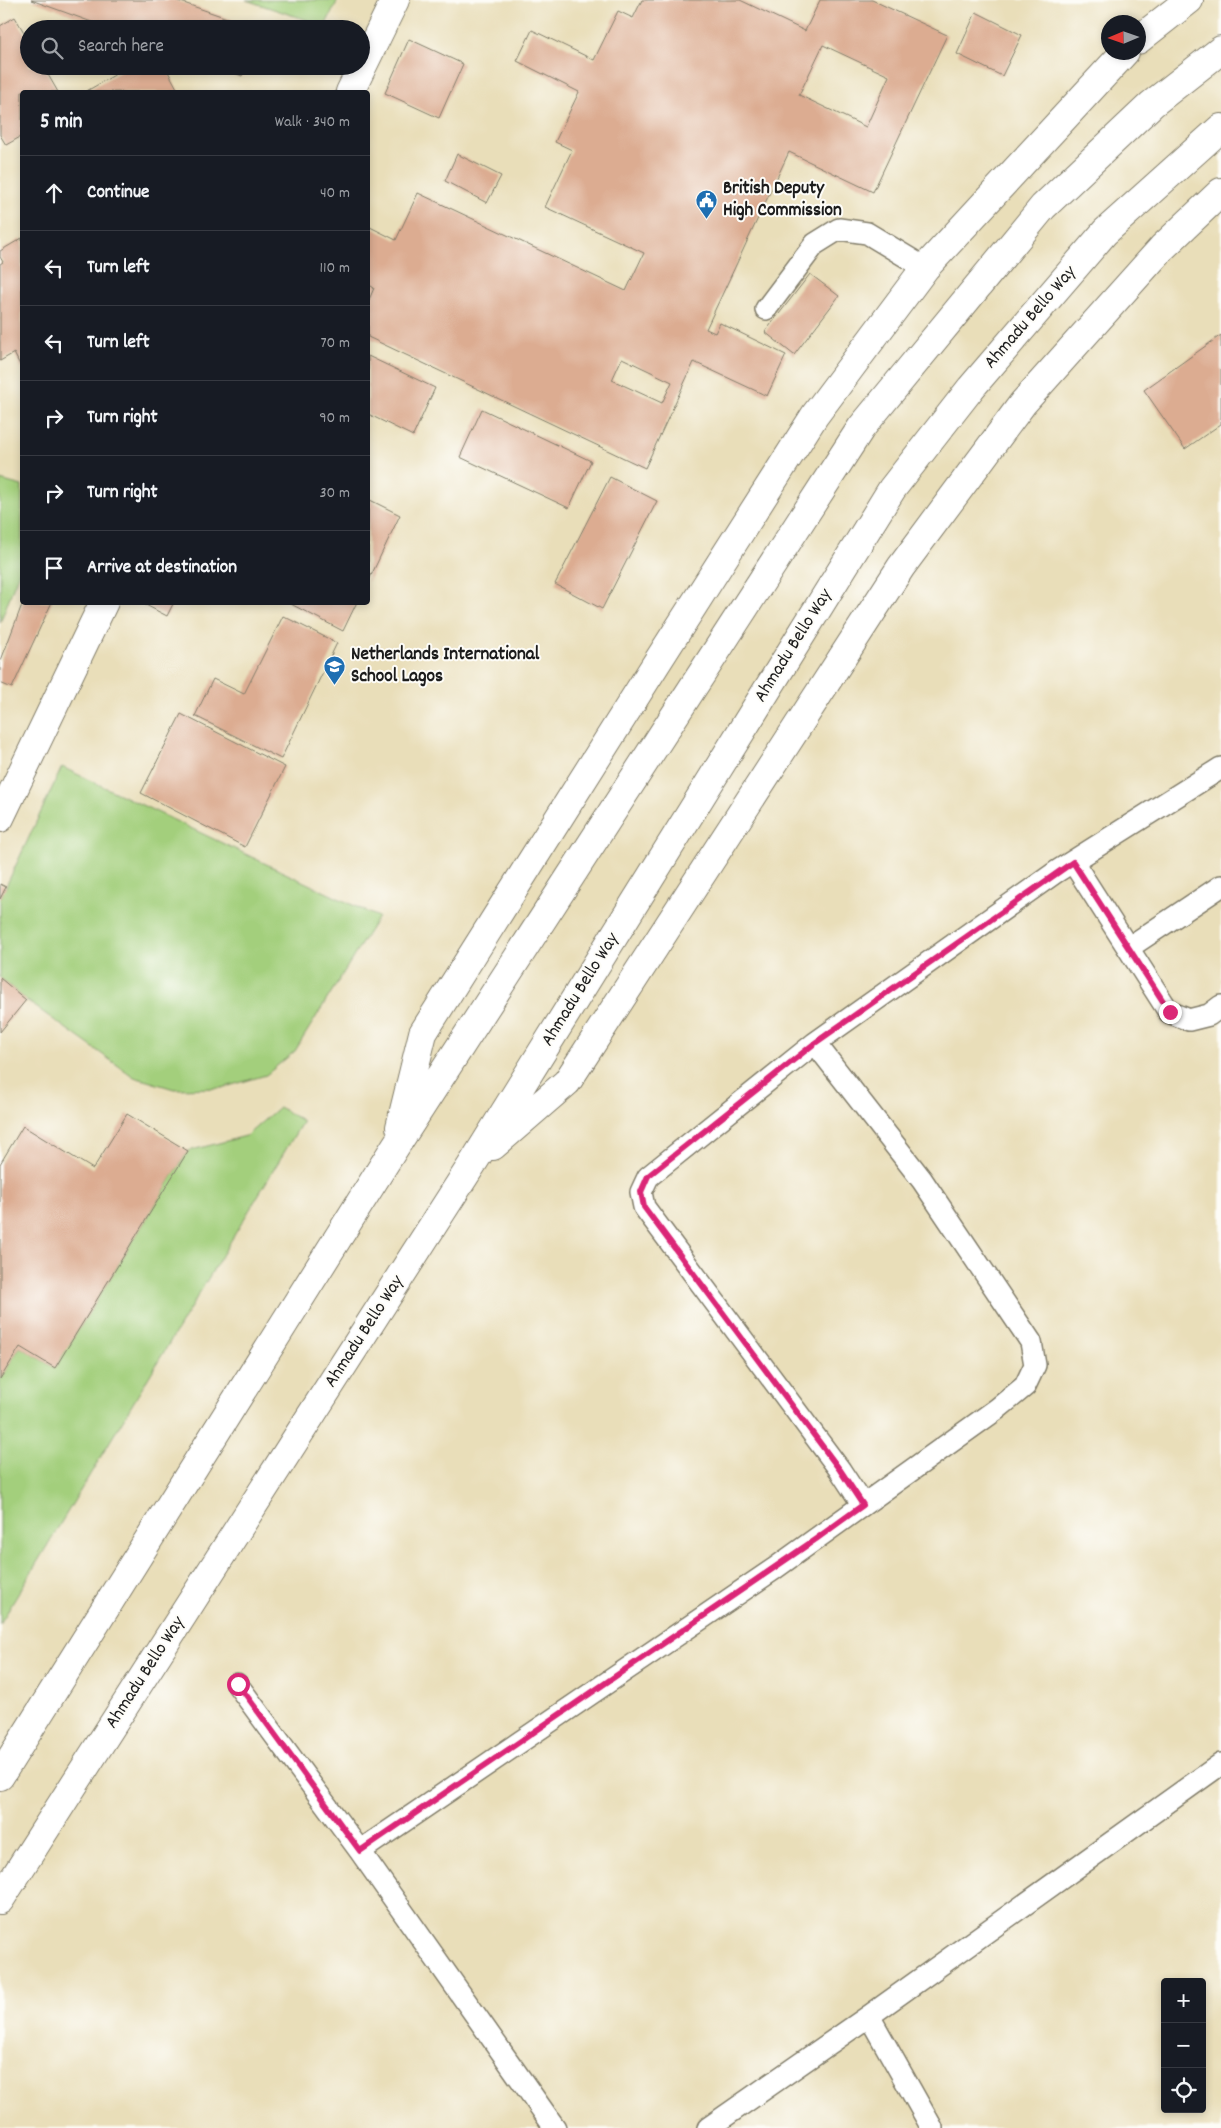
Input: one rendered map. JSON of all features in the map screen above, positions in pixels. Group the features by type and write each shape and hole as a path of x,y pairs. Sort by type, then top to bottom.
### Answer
{"main road":[{"path":"370,51 395,0"},
{"path":"1146,34 1189,0"},
{"path":"0,1776 395,1147 861,428 1043,207 1152,104 1221,50"},
{"path":"395,1147 423,1033 656,664 816,416 925,268 1118,60"},
{"path":"351,90 358,75"},
{"name":"Ahmadu Bello Way","path":"0,1900 473,1163 892,489 971,388 1105,232 1221,128"},
{"path":"473,1163 567,1082 901,566 1023,403 1162,248 1221,192"},
{"path":"0,818 103,605"}],"lane":[{"path":"766,309 815,244 839,229 867,233 925,268"},
{"path":"863,1505 840,1470 644,1207 641,1192 648,1176 815,1043 1073,862 1221,768"},
{"path":"1073,862 1170,1012 1189,1020 1209,1015 1221,1006"},
{"path":"1128,948 1221,886"},
{"path":"360,1851 774,1569 997,1409 1025,1386 1035,1365 1031,1342 922,1180 815,1043"},
{"path":"238,1684 360,1851 554,2128"},
{"path":"708,2128 869,2016 1221,1764"},
{"path":"869,2016 932,2128"}],"green space":[{"path":"246,0 338,0 328,20 307,20"},
{"path":"0,480 20,485 20,569 0,623"},
{"path":"62,767 378,917 295,1051 266,1075 222,1088 174,1089 134,1077 26,1000 0,978 0,899"},
{"path":"279,1107 303,1121 0,1624 0,1379 20,1347 55,1368 188,1151 246,1136"}],"building":[{"path":"31,0 175,0 233,20 86,20"},
{"path":"642,0 740,0 805,31 820,0 872,0 947,35 873,192 789,152 706,329 715,333 720,323 786,355 767,396 694,362 645,468 370,338 370,297 374,288 370,285 370,227 396,240 418,193 626,291 644,253 545,207 572,150 555,142 579,92 517,61 532,30 594,60 618,11 633,18","holes":["823,45 889,76 866,127 799,95","622,358 672,382 662,403 612,380"]},
{"path":"976,12 1022,35 1002,76 957,54"},
{"path":"15,17 20,26 20,75 48,75 57,90 20,90 20,137 6,145 0,135 0,26"},
{"path":"409,39 463,64 439,118 385,93"},
{"path":"114,75 170,75 178,90 88,90"},
{"path":"457,154 501,176 487,203 445,181"},
{"path":"20,239 20,365 14,353 0,361 0,264 3,262 0,257 0,251"},
{"path":"810,274 839,296 794,355 765,332"},
{"path":"1221,335 1221,424 1185,449 1144,390"},
{"path":"370,357 435,388 413,436 370,415"},
{"path":"482,409 591,461 569,508 460,457"},
{"path":"610,477 657,501 602,609 555,584"},
{"path":"370,500 400,515 370,578"},
{"path":"22,605 51,605 12,688 0,683 0,663"},
{"path":"146,605 172,605 167,616"},
{"path":"293,605 356,605 343,631"},
{"path":"283,616 337,643 281,759 195,716 213,679 244,694"},
{"path":"181,714 285,767 245,847 141,793"},
{"path":"0,884 6,887 0,899"},
{"path":"0,978 26,1000 0,1032"},
{"path":"127,1114 188,1151 55,1368 20,1347 0,1379 0,1164 23,1126 93,1169"}],"place":[{"name":"British Deputy High Commission","path":"707,219"},
{"name":"Netherlands International School Lagos","path":"335,685"}],"route":[{"path":"238,1684 360,1851 816,1539 863,1505 840,1470 644,1207 641,1192 648,1176 815,1043 1056,872 1073,862 1170,1012"}]}
